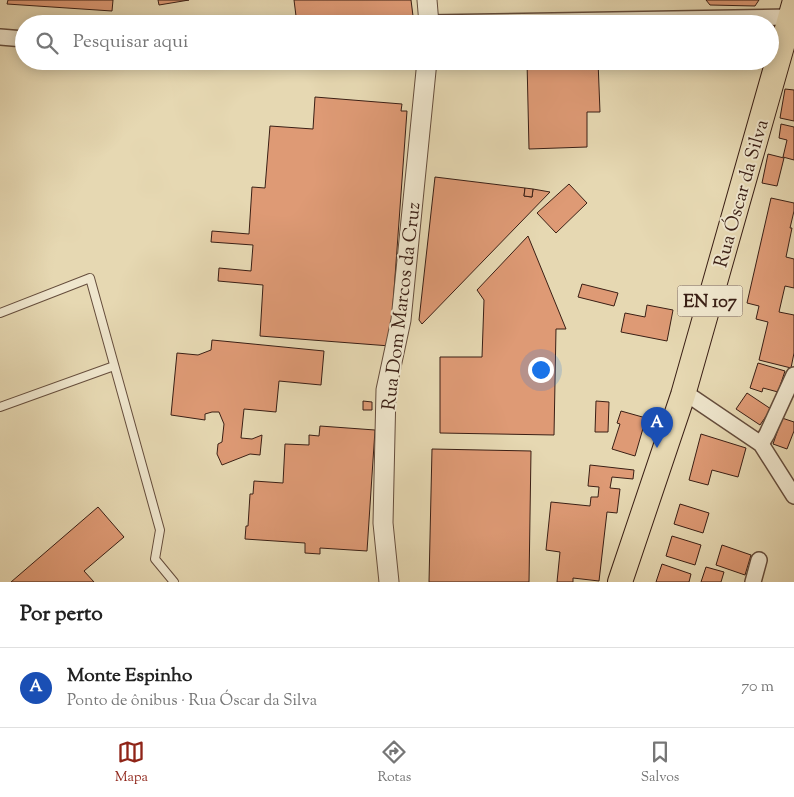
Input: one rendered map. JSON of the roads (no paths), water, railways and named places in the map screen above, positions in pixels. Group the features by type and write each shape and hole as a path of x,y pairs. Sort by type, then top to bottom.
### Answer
{"main road":[{"name":"Rua Óscar da Silva","path":"779,56 792,10"},
{"name":"Rua Óscar da Silva","path":"620,582 683,395 775,70"}],"street":[{"path":"426,0 428,15"},
{"path":"652,15 792,10"},
{"path":"0,37 15,38"},
{"name":"Rua Dom Marcos da Cruz","path":"389,582 383,523 386,390 401,320 426,70"},
{"path":"761,444 794,375"},
{"path":"683,395 693,398 761,444 794,496"},
{"path":"753,582 759,560"}],"lane":[{"path":"0,313 90,278 160,530 155,559 174,582"},
{"path":"0,407 114,366"}],"place":[{"name":"Monte Espinho","path":"657,448"}]}
